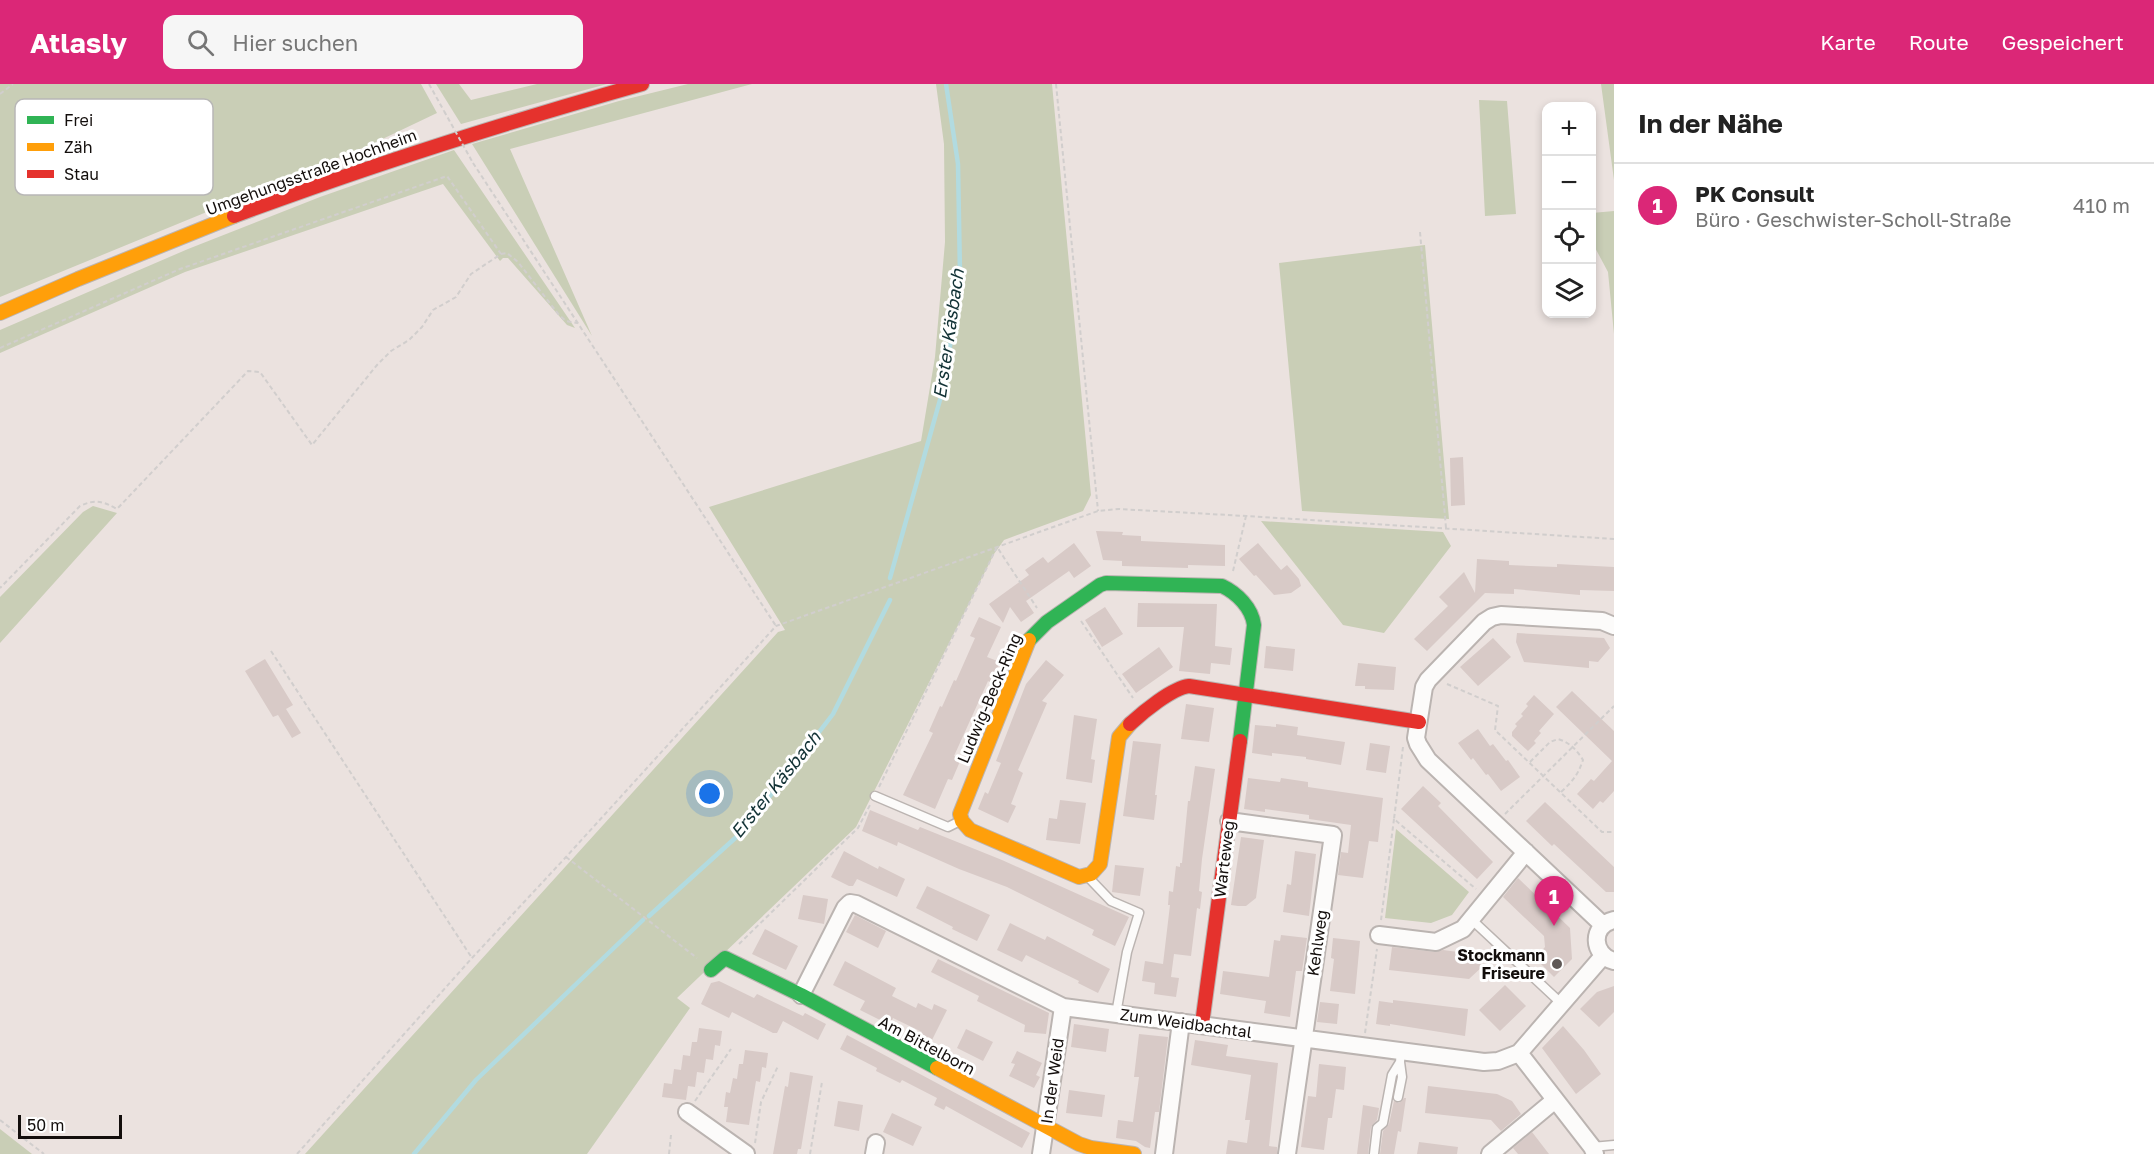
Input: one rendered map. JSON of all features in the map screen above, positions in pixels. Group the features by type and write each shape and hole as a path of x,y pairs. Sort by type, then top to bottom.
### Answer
{"street":[{"name":"Umgehungsstraße Hochheim","path":"0,313 180,238 334,179 483,129 642,84"},
{"name":"Ludwig-Beck-Ring","path":"962,820 961,809 1030,638 1047,622 1106,583 1229,588"},
{"path":"1229,588 1253,618 1254,630 1246,694"},
{"path":"1593,1150 1519,1053 1562,1004 1608,959 1598,951 1596,937 1609,922 1526,852 1422,753 1413,721 1424,687 1484,622 1492,617 1501,615 1602,621 1614,626"},
{"path":"962,820 970,830 1071,875 1087,877 1095,872 1102,856 1119,737 1124,729 1143,713 1182,687 1246,694 1413,721"},
{"name":"Warteweg","path":"1202,1024 1246,694"},
{"name":"Kehlweg","path":"1228,821 1333,836 1287,1154"},
{"path":"1379,935 1436,942 1463,929 1526,852"},
{"name":"Zum Weidbachtal","path":"801,995 845,908 850,903 1063,1007 1202,1024 1400,1056 1484,1062 1498,1061 1519,1053"},
{"path":"711,970 724,958"},
{"name":"Am Bittelborn","path":"724,958 801,995 1045,1127 1091,1148 1134,1154"},
{"name":"In der Weid","path":"1041,1154 1063,1007"},
{"path":"1164,1154 1181,1022"},
{"path":"1490,1154 1555,1100"},
{"path":"687,1112 750,1149"}],"lane":[{"path":"875,796 948,827 962,820"},
{"path":"1087,877 1111,901 1139,913 1127,952 1116,1014"},
{"path":"1471,919 1562,1004"},
{"path":"1398,1097 1402,1077 1400,1056"},
{"path":"1374,1154 1377,1128 1383,1123 1392,1075 1400,1056"},
{"path":"1593,1150 1614,1144"}],"path":[{"path":"0,94 13,84"},
{"path":"429,84 472,163 776,626"},
{"path":"1056,84 1098,511"},
{"path":"0,348 180,269 447,176 501,254"},
{"path":"1420,232 1446,528"},
{"path":"0,588 80,506 92,500 105,502 117,509 248,371 260,372 312,445 377,365 391,351 409,340 422,327 433,310 456,297 471,274 501,254 507,253 518,262 559,315 566,321 577,323"},
{"path":"297,1154 471,958 567,857 776,626 1098,511 1119,509 1614,539"},
{"path":"1229,588 1246,516"},
{"path":"997,547 1047,622"},
{"path":"724,958 858,828 997,547"},
{"path":"1071,606 1143,713"},
{"path":"271,651 471,958"},
{"path":"1434,674 1445,683 1498,706 1495,730 1602,832 1614,832"},
{"path":"1495,823 1614,706"},
{"path":"1413,721 1394,819 1487,899"},
{"path":"1530,762 1554,740 1562,740 1573,748 1583,760 1574,780 1561,792"},
{"path":"567,857 711,970"},
{"path":"687,1112 731,1049"},
{"path":"750,1149 761,1102 778,1066"},
{"path":"810,1154 822,1082"},
{"path":"0,1120 45,1154"},
{"path":"669,1154 671,1135"}],"green space":[{"path":"0,84 421,84 437,113 372,144 0,297"},
{"path":"436,84 459,84 471,100 537,84 607,84 461,124"},
{"path":"688,84 752,84 510,149 592,336 472,144 619,101"},
{"path":"936,84 1052,84 1091,495 1083,511 1004,540 994,554 856,827 677,998 690,1008 587,1154 305,1154 778,632 785,630 709,507 921,441 935,357 945,242 944,144"},
{"path":"1601,84 1614,84 1614,180"},
{"path":"1479,100 1507,101 1516,214 1485,216"},
{"path":"454,150 575,328 567,325 508,258 500,261 443,184 185,272 0,353 0,330 188,249 320,197"},
{"path":"1614,211 1614,334 1608,272 1596,250 1596,213"},
{"path":"1425,245 1449,519 1302,511 1279,263"},
{"path":"93,506 117,513 0,643 0,597 83,512"},
{"path":"1261,521 1443,532 1451,546 1384,633 1343,625"},
{"path":"1396,829 1469,892 1452,915 1431,923 1385,918"},
{"path":"0,1129 32,1154 0,1154"}],"building":[{"path":"1463,457 1465,505 1451,506 1450,458"},
{"path":"1096,531 1123,532 1122,535 1141,536 1141,541 1225,545 1225,566 1188,565 1188,568 1122,566 1122,561 1103,560"},
{"path":"1074,543 1091,566 1074,578 1069,571 1026,601 1034,613 1021,622 1010,607 1003,623 989,604 1029,575 1025,570 1043,557 1048,563"},
{"path":"1258,543 1281,570 1287,565 1299,579 1301,586 1291,593 1274,595 1256,575 1254,576 1239,559"},
{"path":"1477,559 1509,561 1509,565 1557,567 1557,564 1614,567 1614,591 1580,590 1580,595 1514,589 1514,594 1485,593 1427,651 1414,639 1448,606 1439,597 1464,572 1475,593"},
{"path":"1138,603 1217,604 1215,646 1232,648 1230,665 1211,663 1210,674 1179,671 1184,627 1137,627"},
{"path":"1105,607 1123,634 1102,647 1085,620"},
{"path":"979,617 1001,627 987,657 1000,662 991,683 988,681 954,756 961,759 952,780 948,779 935,809 903,795 933,733 929,731 940,706 942,707 954,680 956,681 975,638 970,636"},
{"path":"1517,633 1604,638 1610,648 1598,662 1589,661 1589,668 1524,662 1516,642"},
{"path":"1493,638 1511,657 1478,686 1460,667"},
{"path":"1266,646 1295,649 1293,671 1264,668"},
{"path":"1159,647 1173,667 1136,693 1122,674"},
{"path":"265,659 293,705 286,709 301,733 292,738 278,715 273,717 245,671"},
{"path":"1046,660 1064,675 1042,701 1047,703 1018,770 1023,773 1011,804 1016,806 1008,823 978,809 985,792 988,794 1001,763 996,761 1026,684"},
{"path":"1358,663 1396,667 1394,690 1365,689 1365,686 1355,686"},
{"path":"1572,691 1614,731 1614,791 1603,803 1600,801 1593,809 1577,794 1591,779 1594,781 1612,761 1556,707"},
{"path":"1534,695 1554,714 1539,731 1541,733 1534,741 1536,743 1528,751 1512,736 1512,732 1528,706 1526,704"},
{"path":"1186,704 1214,708 1209,742 1181,739"},
{"path":"1074,715 1097,719 1091,759 1095,760 1092,783 1066,779"},
{"path":"1276,724 1298,727 1297,735 1345,742 1341,765 1306,759 1306,757 1252,753 1255,725 1276,727"},
{"path":"1478,729 1490,746 1493,744 1506,761 1508,760 1520,777 1501,791 1458,743"},
{"path":"1133,741 1161,744 1154,820 1123,816"},
{"path":"1370,743 1390,746 1386,773 1366,770"},
{"path":"1195,766 1215,769 1202,859 1200,909 1197,908 1191,956 1174,954 1171,977 1179,978 1176,997 1154,994 1155,983 1142,981 1145,961 1163,964 1170,905 1168,905 1169,891 1173,892 1176,866 1180,867 1182,863 1188,801 1190,801"},
{"path":"1248,778 1280,782 1281,778 1308,782 1308,787 1383,798 1378,842 1369,841 1363,878 1338,875 1341,852 1348,853 1351,825 1309,819 1309,815 1265,809 1265,812 1244,809"},
{"path":"1423,786 1441,803 1438,806 1493,862 1477,879 1401,809"},
{"path":"1060,800 1086,803 1080,844 1046,840 1049,818 1057,819"},
{"path":"1545,802 1614,867 1614,892 1606,892 1526,821"},
{"path":"870,810 918,830 920,827 1002,860 1129,917 1115,946 1092,935 1094,930 1007,887 898,842 897,846 862,831"},
{"path":"1241,837 1264,840 1256,898 1246,906 1231,905"},
{"path":"844,851 878,869 879,866 905,879 897,897 857,879 853,886 849,886 831,877"},
{"path":"1295,851 1316,854 1309,916 1283,912 1287,884 1291,885"},
{"path":"1115,865 1144,868 1140,896 1112,892"},
{"path":"1518,878 1570,928 1572,959 1554,977 1535,958 1545,947 1544,936 1503,897"},
{"path":"927,886 990,915 977,941 916,908"},
{"path":"803,895 828,899 824,924 798,919"},
{"path":"855,915 886,931 878,948 846,932"},
{"path":"1010,923 1045,940 1047,936 1110,969 1098,993 1026,955 1022,962 997,950"},
{"path":"765,929 798,946 786,970 752,954"},
{"path":"1281,935 1307,938 1302,971 1296,971 1290,1017 1264,1013 1266,1001 1220,994 1223,971 1269,977 1274,940 1280,941"},
{"path":"1333,938 1360,941 1355,994 1330,991 1334,959 1331,958"},
{"path":"1464,946 1483,966 1469,979 1389,970 1392,947 1458,952"},
{"path":"938,959 1049,1013 1046,1034 1024,1032 1025,1025 977,1001 979,996 931,972"},
{"path":"845,961 896,988 892,996 916,1008 918,1003 932,1010 934,1004 947,1010 931,1042 919,1037 922,1032 893,1018 890,1025 860,1010 865,1001 833,985"},
{"path":"719,981 754,998 757,994 803,1016 805,1013 826,1024 818,1040 783,1021 777,1033 773,1033 732,1012 729,1018 701,1004 711,983"},
{"path":"1505,985 1526,1006 1500,1031 1479,1010"},
{"path":"1614,986 1614,1012 1599,1027 1580,1009 1597,992"},
{"path":"1393,1000 1468,1009 1465,1036 1390,1024 1390,1026 1376,1024 1379,1001 1393,1003"},
{"path":"1320,1002 1339,1004 1337,1024 1317,1022"},
{"path":"1074,1024 1109,1029 1106,1052 1071,1047"},
{"path":"1563,1026 1601,1074 1576,1094 1542,1048"},
{"path":"699,1028 722,1031 720,1046 715,1045 713,1060 706,1059 704,1073 697,1072 695,1087 688,1086 686,1100 662,1097 664,1083 672,1084 674,1069 681,1070 683,1055 690,1056 692,1042 697,1042"},
{"path":"966,1029 993,1042 983,1061 957,1048"},
{"path":"1139,1034 1168,1037 1159,1112 1155,1112 1150,1148 1136,1141 1116,1138 1118,1120 1133,1122 1139,1077 1134,1077"},
{"path":"847,1035 1030,1133 1022,1148 946,1106 944,1110 934,1105 937,1098 902,1080 900,1083 876,1071 877,1068 840,1049"},
{"path":"1195,1040 1228,1045 1226,1056 1278,1063 1269,1146 1277,1147 1277,1154 1226,1154 1228,1140 1247,1143 1250,1120 1245,1120 1251,1075 1191,1065"},
{"path":"745,1050 768,1053 766,1068 762,1067 760,1082 756,1081 749,1125 726,1122 728,1107 724,1107 726,1092 730,1093 733,1078 737,1079 739,1064 743,1064"},
{"path":"1017,1051 1042,1063 1036,1075 1040,1077 1034,1088 1009,1076 1015,1064 1011,1063"},
{"path":"1319,1064 1346,1067 1344,1090 1336,1089 1332,1118 1328,1118 1324,1150 1301,1147 1308,1096 1316,1097"},
{"path":"790,1072 813,1076 801,1149 798,1149 797,1154 773,1154 785,1086 788,1087"},
{"path":"1428,1086 1497,1094 1512,1101 1521,1114 1501,1131 1491,1120 1425,1113"},
{"path":"1069,1090 1105,1095 1102,1117 1066,1113"},
{"path":"1406,1098 1401,1132 1398,1131 1394,1154 1380,1154 1383,1131 1389,1124 1394,1101 1399,1103"},
{"path":"838,1101 863,1105 859,1131 834,1126"},
{"path":"1363,1105 1379,1108 1377,1120 1371,1127 1368,1154 1357,1154"},
{"path":"892,1113 922,1127 913,1146 883,1132"},
{"path":"1532,1132 1549,1154 1518,1154 1513,1148"},
{"path":"1419,1142 1458,1147 1457,1154 1417,1154"}],"waterway":[{"name":"Erster Käsbach","path":"890,578 945,382 960,274 958,164 946,84"},
{"name":"Erster Käsbach","path":"649,916 743,831 833,714 890,600"},
{"name":"Erster Käsbach","path":"414,1154 476,1080 643,920"}],"traffic: fast":[{"path":"1029,640 1047,622 1106,583 1222,586 1243,602 1254,625 1240,741"},
{"path":"711,970 725,958 801,995 937,1068"}],"traffic: slow":[{"path":"0,313 234,216"},
{"path":"1029,640 960,814 962,821 970,830 1079,877 1091,874 1100,864 1119,737 1130,724"},
{"path":"937,1068 1079,1144 1134,1154"}],"traffic: jam":[{"path":"234,216 436,146 642,84"},
{"path":"1130,724 1166,696 1189,686 1419,722"},
{"path":"1202,1024 1240,741"}],"place":[{"name":"PK Consult","path":"1554,926"},
{"name":"Stockmann Friseure","path":"1557,964"}]}
